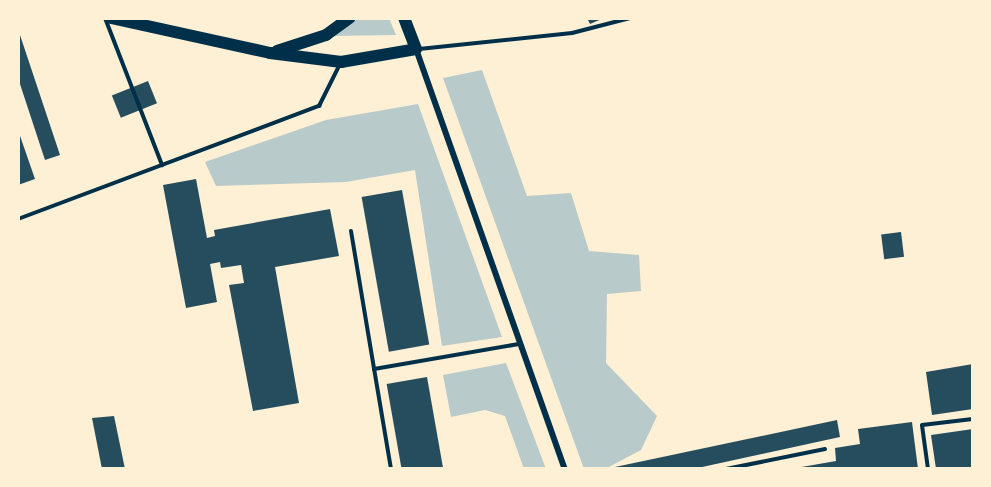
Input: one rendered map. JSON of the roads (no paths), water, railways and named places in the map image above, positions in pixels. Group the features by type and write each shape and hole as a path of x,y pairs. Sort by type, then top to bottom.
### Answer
{"main road":[{"path":"111,18 270,53 341,62 416,49 404,18"},
{"path":"270,53 326,35 349,18"}],"street":[{"path":"416,49 565,469"}],"lane":[{"path":"105,18 162,165"},
{"path":"416,49 572,33 630,18"},
{"path":"18,219 319,106 341,62"},
{"path":"351,231 391,469"},
{"path":"374,369 519,344"},
{"path":"928,469 922,425 973,419"},
{"path":"726,469 825,449"}]}
